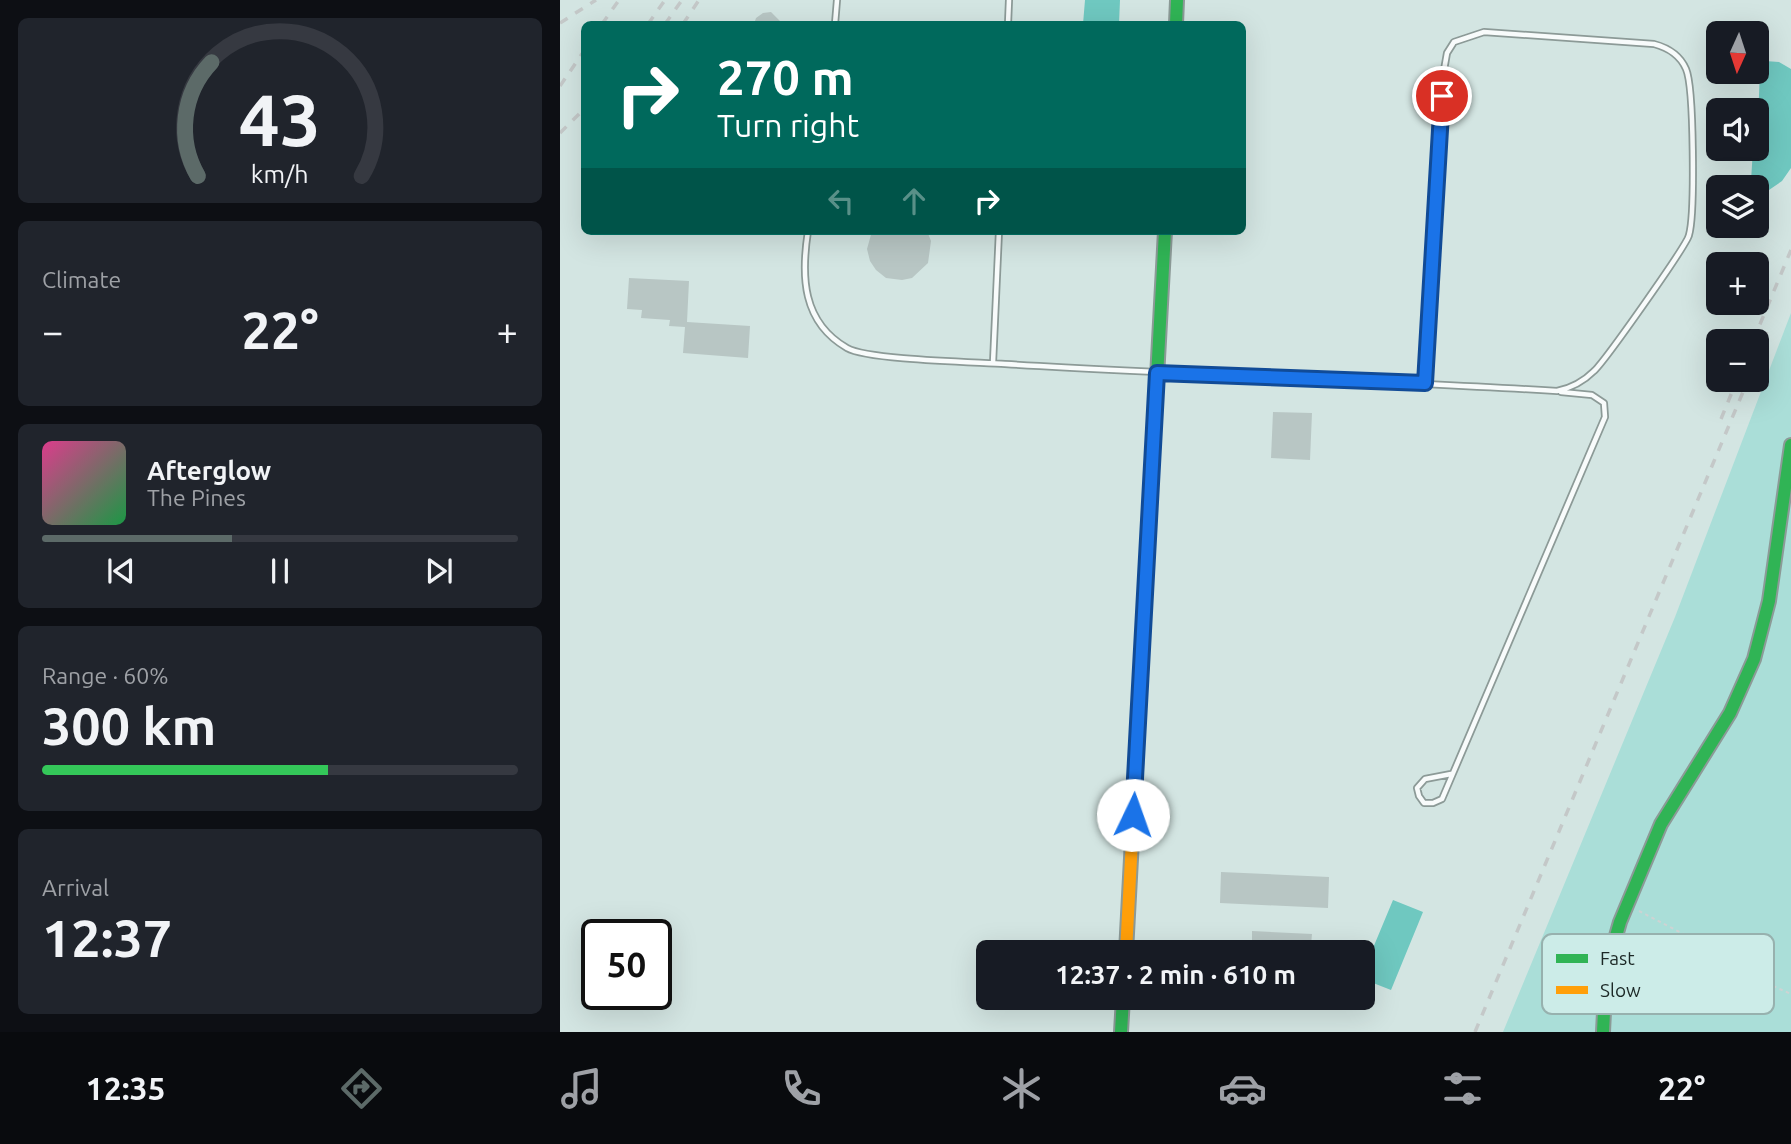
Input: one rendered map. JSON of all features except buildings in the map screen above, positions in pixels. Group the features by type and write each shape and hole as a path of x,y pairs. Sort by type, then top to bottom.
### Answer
{"main road":[{"path":"1176,21 1177,0"},
{"path":"1127,940 1165,235"},
{"path":"1618,934 1661,824 1724,722 1754,659 1769,601 1791,445"},
{"path":"1121,1032 1122,1010"},
{"path":"1603,1032 1604,1014"}],"lane":[{"path":"835,21 837,0"},
{"path":"1007,21 1009,0"},
{"path":"1425,383 1444,70 1447,53 1454,42 1484,32 1668,47 1682,61 1688,73 1692,134 1689,237 1595,370 1573,387 1557,391"},
{"path":"807,235 804,256 805,289 813,316 826,333 849,349 881,355 1157,373 1557,391 1592,395 1604,403 1605,417 1442,799 1424,803 1419,796 1419,783 1425,779 1451,774"},
{"path":"993,363 999,235"}],"path":[{"path":"1628,905 1683,934"},
{"path":"1774,986 1791,994"}],"shaded area":[{"path":"1085,0 1120,0 1119,21 1083,21"},
{"path":"1769,61 1779,62 1791,69 1791,168 1782,181 1769,190 1769,175 1751,175 1752,161 1769,161 1769,98 1759,98 1759,84 1769,84"},
{"path":"1791,313 1791,1032 1503,1032 1542,938 1542,1014 1774,1014 1774,934 1544,934 1675,617 1761,392 1769,392 1769,371"},
{"path":"1393,900 1423,912 1391,990 1375,984 1375,943"}],"railway":[{"path":"560,23 596,0"},
{"path":"604,21 619,0"},
{"path":"650,21 665,0"},
{"path":"667,21 682,0"},
{"path":"685,21 699,0"},
{"path":"560,86 581,55"},
{"path":"560,133 581,112"},
{"path":"1758,329 1791,250"},
{"path":"1721,419 1732,392"},
{"path":"1475,1032 1743,392"}],"traffic: fast":[{"path":"1176,21 1177,0"},
{"path":"1146,578 1165,235"},
{"path":"1617,934 1661,824 1730,713 1754,659 1769,601 1791,445"},
{"path":"1121,1032 1122,1010"},
{"path":"1603,1032 1604,1014"}],"traffic: slow":[{"path":"1127,940 1146,578"}],"route":[{"path":"1133,815 1157,373 1425,383 1442,96"}]}
